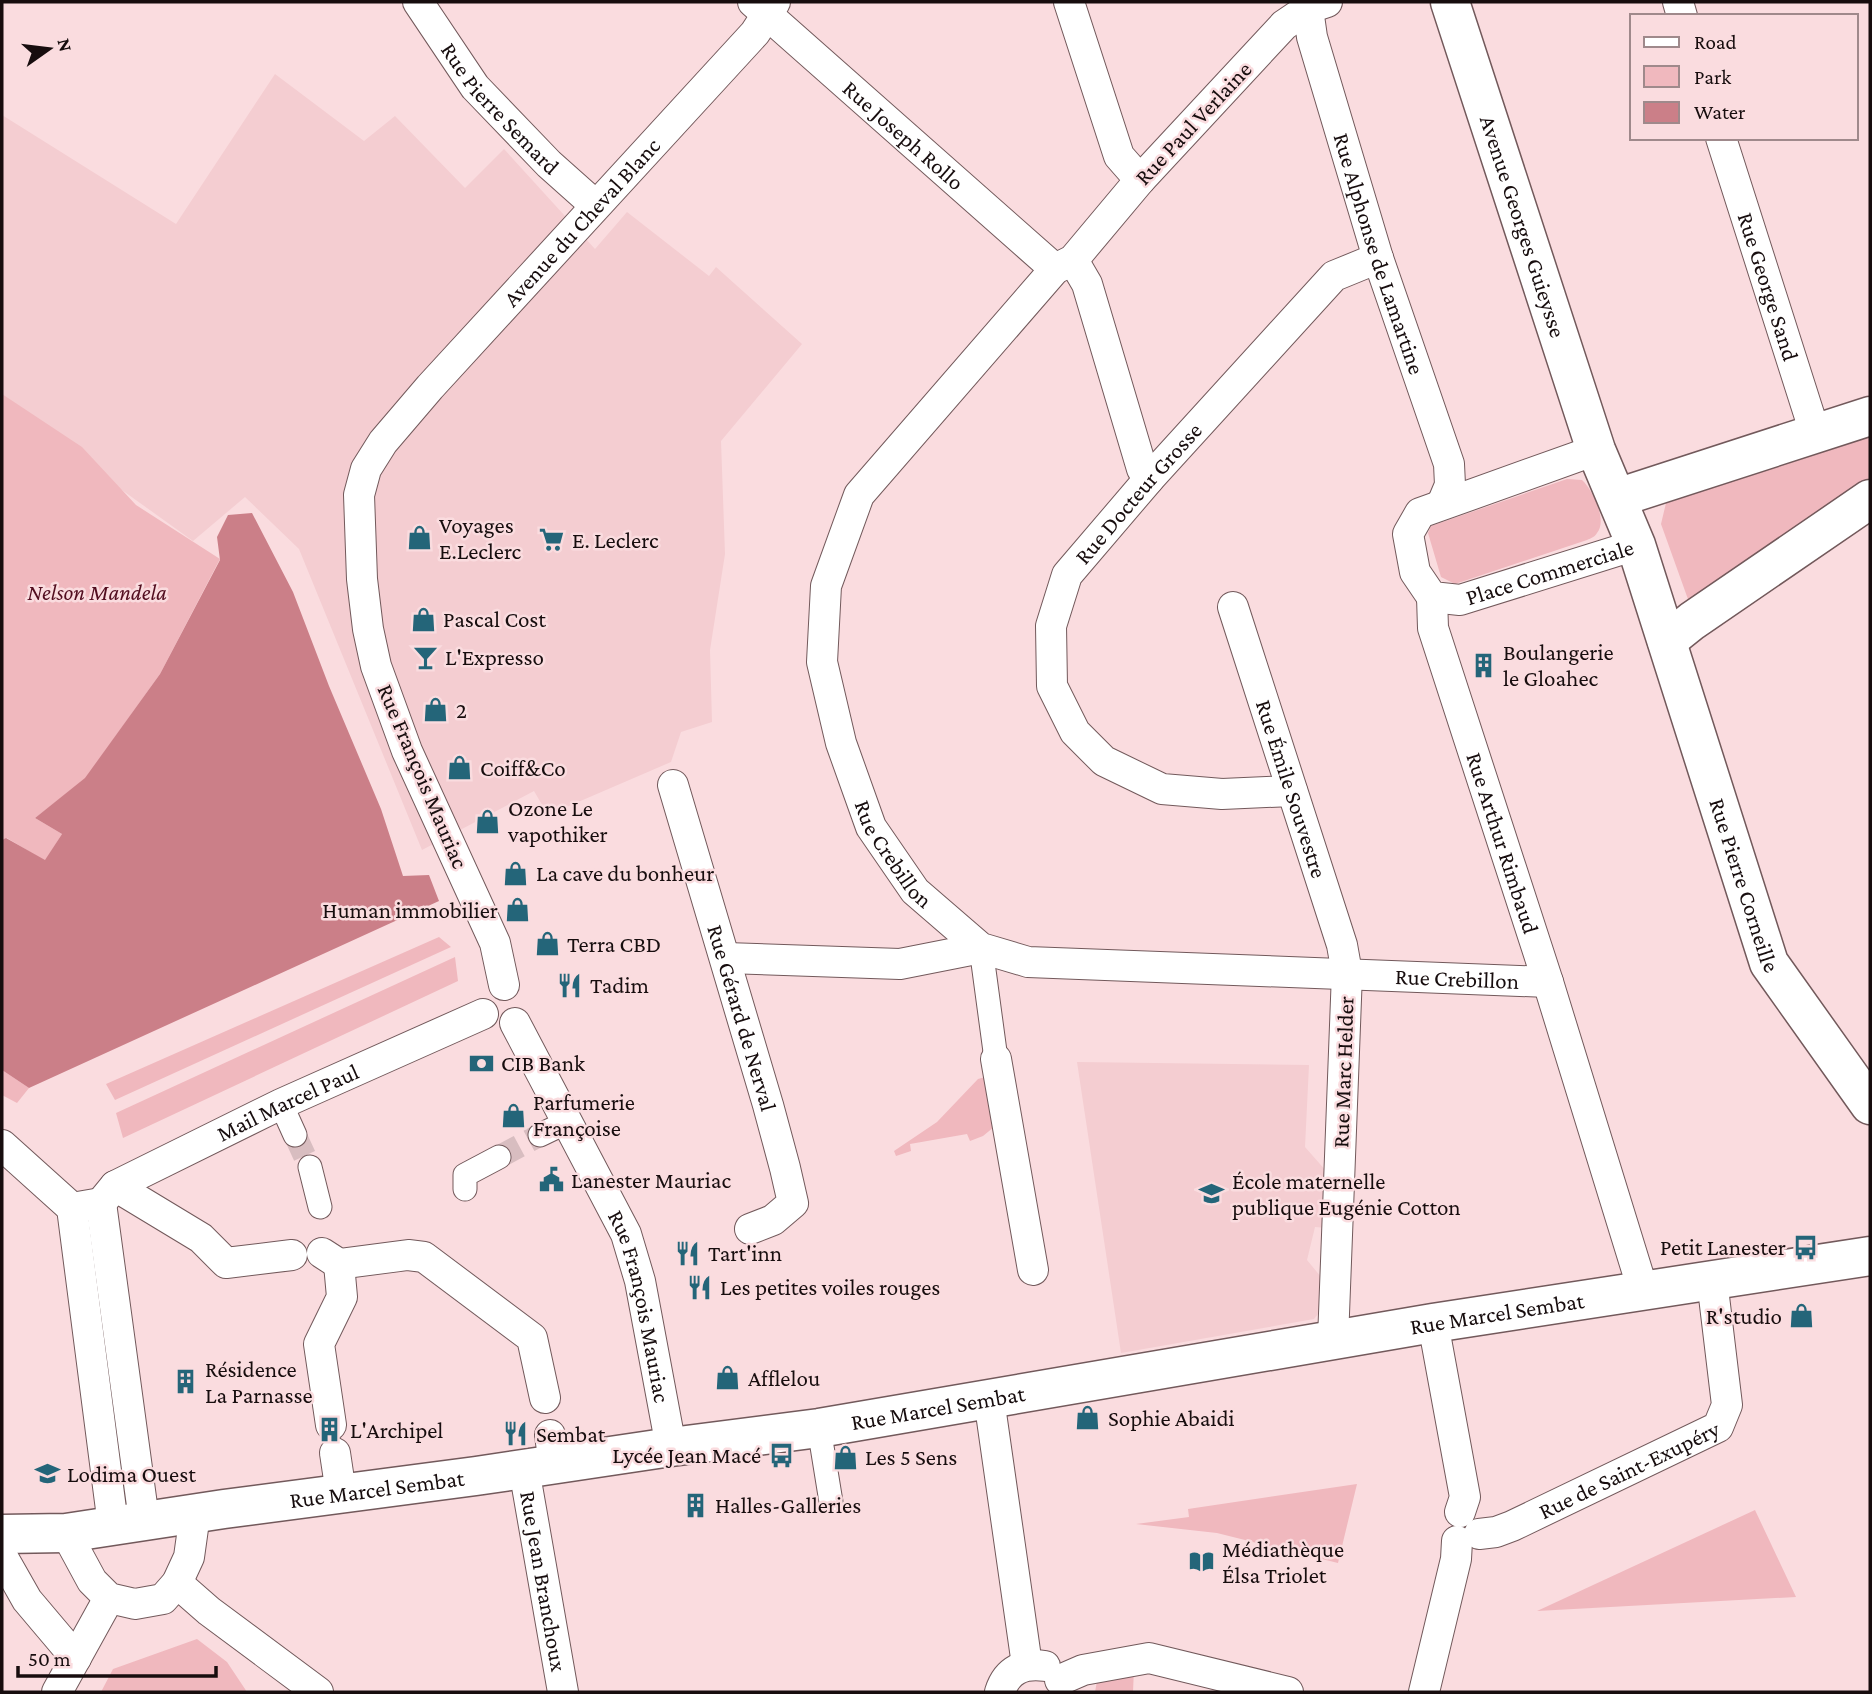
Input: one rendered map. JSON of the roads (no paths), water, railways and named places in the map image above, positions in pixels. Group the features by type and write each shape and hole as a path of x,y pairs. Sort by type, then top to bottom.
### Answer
{"street":[{"name":"Rue Pierre Semard","path":"418,2 475,87 549,164 595,205"},
{"path":"1069,2 1119,156 1140,180"},
{"name":"Avenue Georges Guieysse","path":"1450,2 1596,450"},
{"name":"Rue Paul Verlaine","path":"1064,265 1284,25 1314,4"},
{"name":"Rue Alphonse de Lamartine","path":"1314,4 1312,37 1378,258 1449,464 1450,485 1442,504"},
{"name":"Avenue du Cheval Blanc","path":"383,442 472,339 755,33 764,5"},
{"name":"Rue Joseph Rollo","path":"764,5 1064,265"},
{"name":"Rue George Sand","path":"1722,140 1815,433"},
{"name":"Rue Docteur Grosse","path":"1292,791 1222,794 1162,789 1104,761 1075,732 1052,686 1051,626 1067,575 1149,479 1334,276 1378,258"},
{"path":"1064,265 1087,284 1142,469 1149,479"},
{"name":"Rue Crebillon","path":"1064,265 859,495 827,586 822,663 841,743 871,827 915,891 981,948 1028,962 1548,982"},
{"path":"1617,498 1870,416"},
{"name":"Rue François Mauriac","path":"383,442 366,469 359,495 362,579 376,666 407,751 495,943 504,985"},
{"name":"Place Commerciale","path":"1596,450 1636,545 1460,600 1432,597 1415,572 1408,534 1420,513 1596,450"},
{"path":"1667,641 1870,499"},
{"name":"Rue Pierre Corneille","path":"1636,545 1769,963 1870,1105"},
{"name":"Rue Arthur Rimbaud","path":"1432,597 1433,628 1548,982 1643,1290"},
{"name":"Rue Émile Souvestre","path":"1233,607 1342,945 1347,973"},
{"name":"Rue Gérard de Nerval","path":"673,785 726,958 793,1203 773,1220 750,1228"},
{"path":"726,958 900,964 981,948 996,1059 1033,1270"},
{"name":"Rue Marc Helder","path":"1334,1340 1347,973"},
{"path":"504,985 516,990 522,997 524,1007 515,1023 501,1027 493,1025 483,1014 481,1007 484,995 492,988 504,985"},
{"name":"Mail Marcel Paul","path":"96,1199 281,1104 483,1014"},
{"name":"Rue François Mauriac","path":"515,1023 626,1234 640,1282 671,1447"},
{"path":"281,1104 295,1135"},
{"path":"540,1136 567,1122"},
{"path":"2,1145 96,1199 201,1238 226,1263 292,1255"},
{"path":"466,1189 465,1175 499,1157"},
{"path":"310,1167 320,1207"},
{"path":"96,1199 129,1522"},
{"path":"341,1493 319,1344 342,1297 331,1259 408,1255 424,1258 532,1338 545,1398"},
{"name":"Rue Marcel Sembat","path":"2,1534 66,1533 341,1493 543,1456 671,1447 819,1428 1433,1323 1870,1256"},
{"name":"Rue de Saint-Exupéry","path":"1465,1529 1512,1526 1718,1427 1727,1405 1712,1280"},
{"path":"1424,1692 1465,1529 1465,1497 1433,1323"},
{"path":"989,1399 1027,1665"},
{"path":"819,1428 831,1502"},
{"name":"Rue Jean Branchoux","path":"543,1456 563,1692"},
{"path":"66,1533 92,1581 109,1598 135,1604 163,1599 177,1583 189,1557 195,1514"},
{"path":"2,1556 27,1600 76,1658"},
{"path":"177,1583 209,1611 318,1692"},
{"path":"57,1692 109,1598"},
{"path":"1000,1692 1007,1676 1016,1668 1027,1665 1044,1666 1053,1671 1063,1686 1083,1670 1149,1658 1288,1692"}],"water":[{"path":"252,513 293,592 381,809 403,876 429,875 439,901 29,1088 2,1070 2,840 6,838 45,860 62,834 35,818 85,778 160,674 220,560 217,537 228,515"}],"tunnel":[{"path":"295,1135 306,1159"},
{"path":"499,1157 540,1135"}],"place":[{"name":"Voyages E.Leclerc","path":"419,538"},
{"name":"E. Leclerc","path":"552,540"},
{"name":"Pascal Cost","path":"423,619"},
{"name":"L'Expresso","path":"425,657"},
{"name":"Boulangerie le Gloahec","path":"1483,665"},
{"name":"2","path":"436,710"},
{"name":"Coiff&Co","path":"460,768"},
{"name":"Ozone Le vapothiker","path":"488,821"},
{"name":"La cave du bonheur","path":"516,873"},
{"name":"Human immobilier","path":"518,910"},
{"name":"Terra CBD","path":"547,944"},
{"name":"Tadim","path":"570,985"},
{"name":"CIB Bank","path":"481,1063"},
{"name":"Parfumerie Françoise","path":"513,1115"},
{"name":"Lanester Mauriac","path":"551,1180"},
{"name":"École maternelle publique Eugénie Cotton","path":"1212,1194"},
{"name":"Petit Lanester","path":"1806,1247"},
{"name":"Tart'inn","path":"688,1253"},
{"name":"Les petites voiles rouges","path":"700,1287"},
{"name":"R'studio","path":"1802,1316"},
{"name":"Afflelou","path":"728,1378"},
{"name":"Résidence La Parnasse","path":"185,1382"},
{"name":"Sophie Abaidi","path":"1088,1418"},
{"name":"L'Archipel","path":"330,1430"},
{"name":"Sembat","path":"516,1434"},
{"name":"Lycée Jean Macé","path":"781,1455"},
{"name":"Les 5 Sens","path":"845,1457"},
{"name":"Lodima Ouest","path":"47,1474"},
{"name":"Halles-Galleries","path":"695,1505"},
{"name":"Médiathèque Élsa Triolet","path":"1202,1562"}],"park label":[{"name":"Nelson Mandela","path":"97,592"}]}
